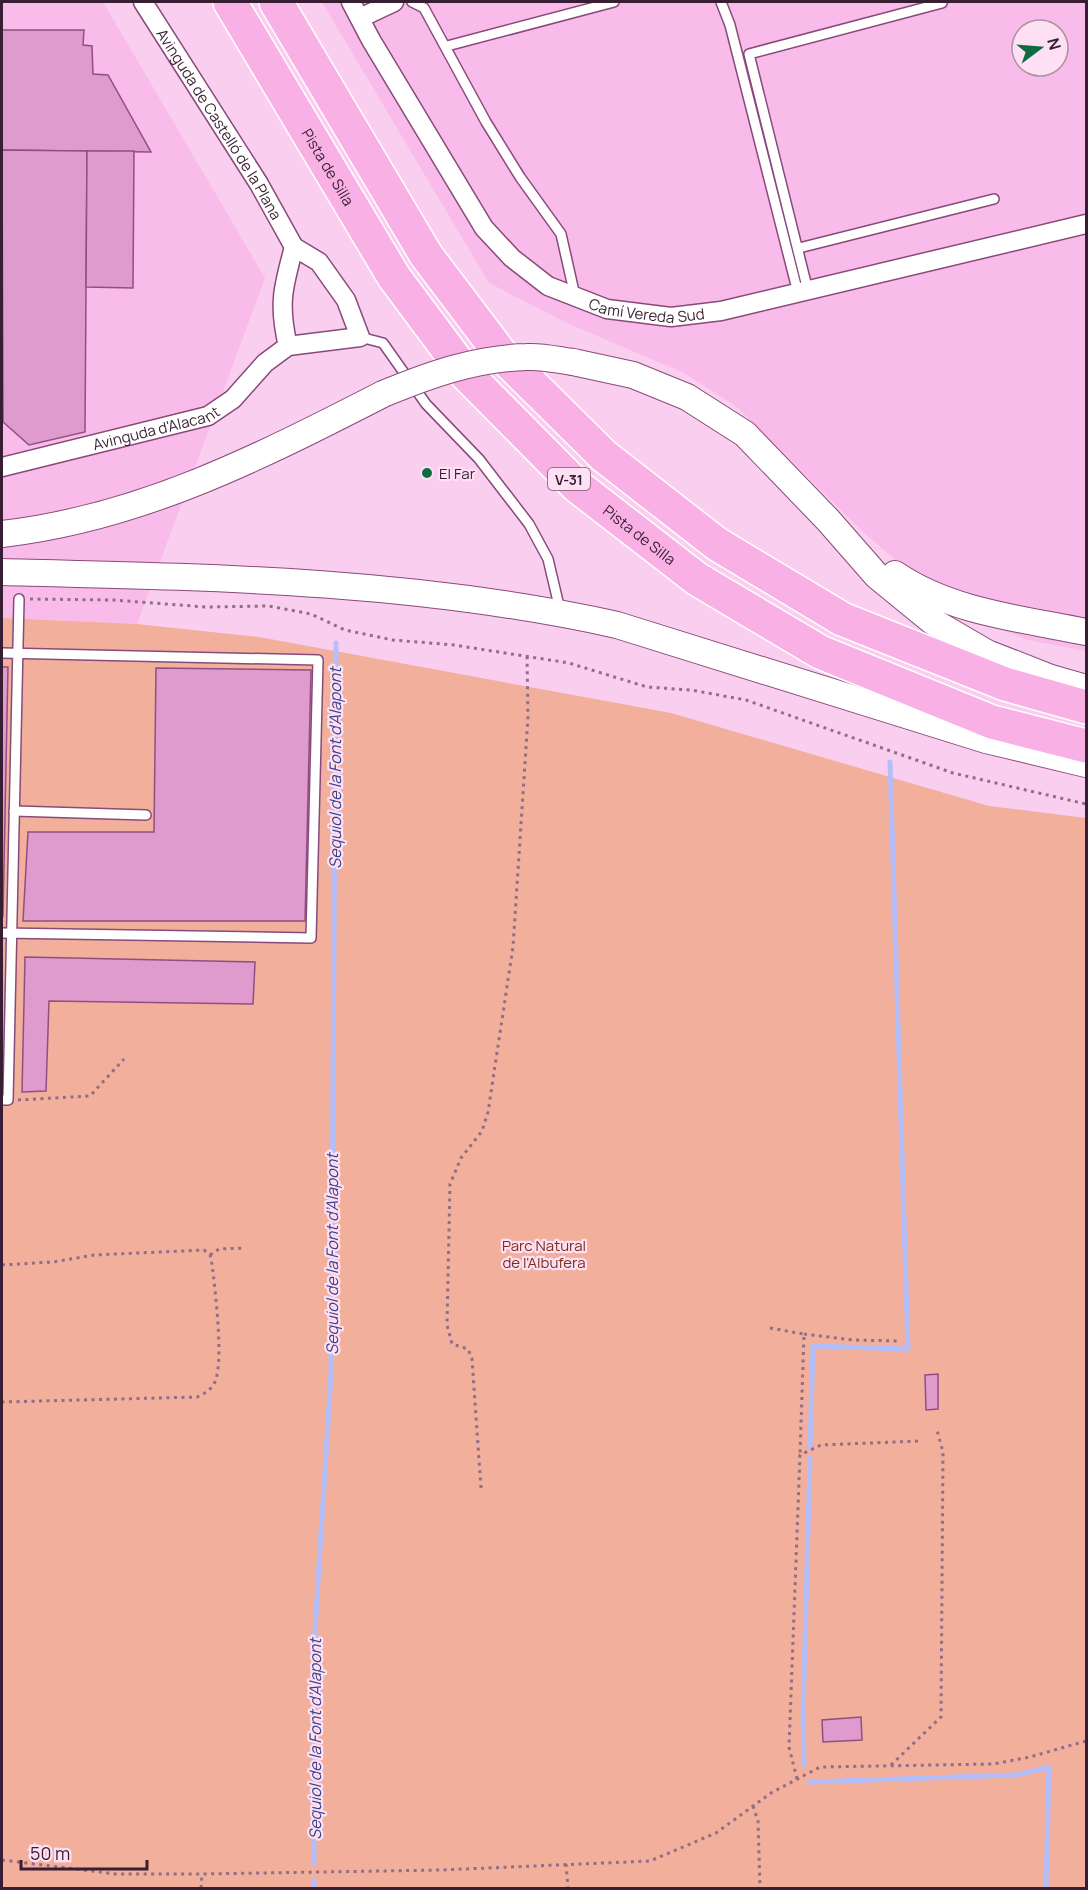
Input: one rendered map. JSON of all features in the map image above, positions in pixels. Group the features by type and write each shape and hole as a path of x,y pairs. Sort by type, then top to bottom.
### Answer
{"highway":[{"name":"Pista de Silla","path":"230,2 394,278 467,375 577,486 697,579 820,652 992,722 1086,746"},
{"name":"V-31","path":"276,2 426,255 500,353 604,456 717,544 843,619 1005,684 1086,706"}],"main road":[{"path":"2,534 83,519 159,498 230,470 383,394 432,373 492,360 528,357 573,362 633,375 687,397 745,434 828,520 877,576 932,621 987,653 1051,678 1086,688"},
{"path":"828,520 886,568 925,592 983,610 1086,632"},
{"path":"2,572 199,577 360,587 561,613 617,625 986,740 1086,764"}],"street":[{"name":"Avinguda de Castelló de la Plana","path":"143,2 259,184 294,247"},
{"path":"355,10 394,2"},
{"name":"Camí Vereda Sud","path":"355,10 484,228 512,258 548,286 607,309 670,317 721,311 1086,224"},
{"path":"294,247 320,262 346,300 360,337 288,346 282,322 281,295 294,247"},
{"name":"Avinguda d'Alacant","path":"2,467 208,416 233,399 265,363 288,346"}],"lane":[{"path":"412,2 424,8 447,46 486,122 520,177 561,234 574,296"},
{"path":"447,46 614,2"},
{"path":"721,2 730,25 803,292"},
{"path":"803,292 799,248 749,54 942,3"},
{"path":"799,248 994,199"},
{"path":"360,337 383,343 426,404 478,459 529,524 548,559 561,613"},
{"path":"5,1100 7,933 14,811 19,598"},
{"path":"2,653 318,660 311,938 7,933"},
{"path":"14,811 146,815"}],"path":[{"path":"19,598 113,600 206,607 269,606 310,614 355,632 569,663 647,687 691,690 746,700 953,772 1086,804"},
{"path":"481,1488 472,1359 468,1349 452,1344 447,1325 449,1201 455,1168 477,1141 488,1112 513,947 528,717 527,657"},
{"path":"5,1100 90,1096 124,1059"},
{"path":"210,1255 219,1249 245,1248"},
{"path":"2,1265 53,1262 94,1255 197,1249 210,1255"},
{"path":"2,1402 184,1398 208,1391 216,1377 219,1325 210,1255"},
{"path":"770,1328 853,1340 899,1341"},
{"path":"797,1779 789,1747 804,1334"},
{"path":"890,1767 941,1717 943,1452 937,1430"},
{"path":"800,1455 821,1445 919,1441"},
{"path":"2,1860 116,1874 202,1874 650,1861 716,1833 753,1806 820,1767 890,1767 1010,1762 1086,1741"},
{"path":"753,1806 758,1821 760,1888"},
{"path":"566,1864 568,1888"},
{"path":"201,1888 202,1874"}],"shaded area":[{"path":"2,2 103,2 265,278 137,624 2,618"},
{"path":"322,2 1086,2 1086,651 1028,640 958,612 864,533 737,407 684,373 569,324 489,283"}],"green space":[{"name":"Parc Natural de l'Albufera","path":"2,618 137,624 259,637 671,713 989,806 1086,818 1086,1888 2,1888"}],"building":[{"path":"2,30 84,30 83,45 92,46 93,74 108,75 151,152 2,150"},
{"path":"2,150 87,151 85,432 29,445 3,422"},
{"path":"87,151 134,151 133,288 86,287"},
{"path":"2,667 8,667 3,916 2,916"},
{"path":"156,668 311,670 305,921 23,921 28,832 154,832"},
{"path":"25,957 255,962 253,1004 49,1001 46,1091 22,1092"},
{"path":"938,1374 938,1409 926,1410 925,1375"},
{"path":"861,1717 862,1740 823,1742 822,1720"}],"waterway":[{"name":"Sequiol de la Font d’Alapont","path":"314,1864 314,1647 331,1373 336,643"},
{"path":"810,1447 813,1346 908,1349 890,762"},
{"path":"804,1765 803,1715 810,1457"},
{"path":"809,1782 1016,1775 1049,1767 1046,1888"},
{"name":"Sequiol de la Font d’Alapont","path":"314,1880 314,1888"}],"place":[{"name":"El Far","path":"427,473"}]}
